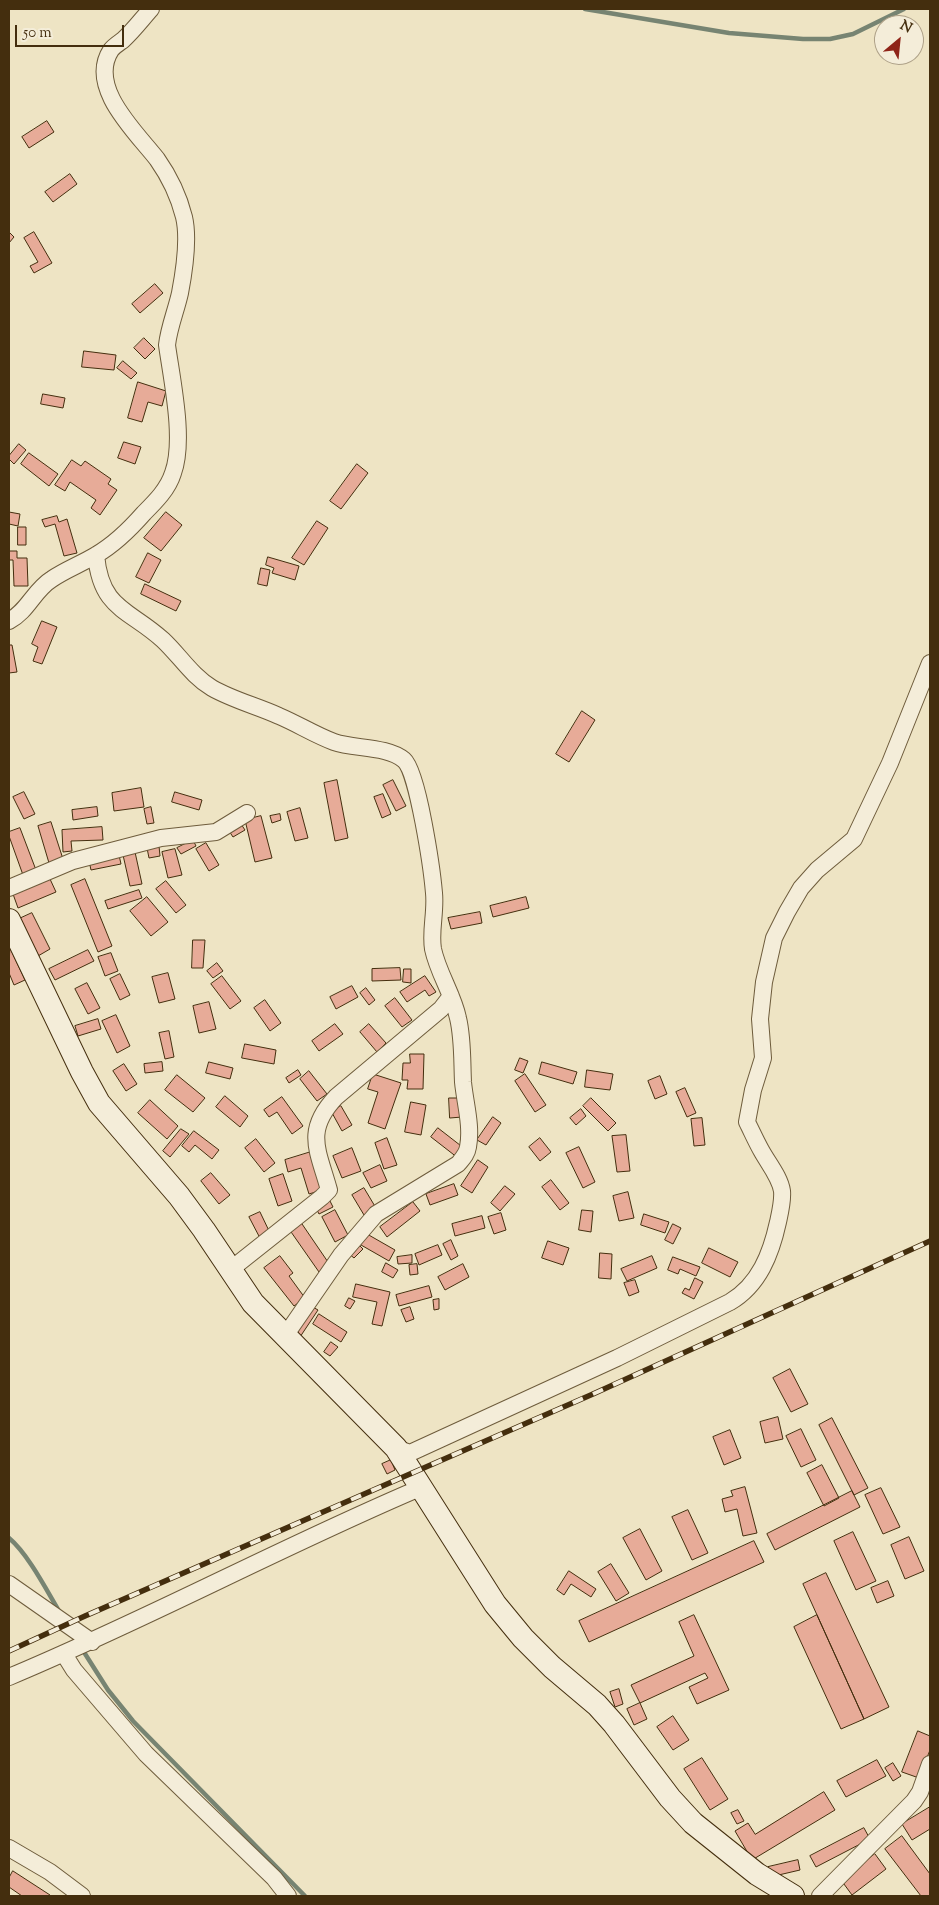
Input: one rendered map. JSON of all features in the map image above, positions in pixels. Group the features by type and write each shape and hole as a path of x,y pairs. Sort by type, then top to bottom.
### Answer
{"street":[{"path":"9,621 17,617 28,606 50,579 96,555 128,531 165,490 173,475 178,459 178,427 167,345 168,332 180,292 187,238 184,218 178,198 157,160 117,109 106,82 107,59 112,48 123,40 151,9"},
{"path":"96,555 98,574 108,596 135,620 162,639 189,669 212,688 341,745 396,755 406,761 416,788 432,876 434,895 432,934 434,950 458,1017 462,1041 463,1082 469,1137 465,1156 448,1170 376,1214 341,1255 285,1336"},
{"path":"396,1448 410,1453 617,1358 730,1302 742,1295 756,1279 768,1258 775,1236 782,1190 747,1122 753,1090 763,1058 760,1019 764,982 774,938 801,888 818,870 854,839 890,763 930,663"},
{"path":"9,888 73,861 161,838 216,832 247,813"},
{"path":"9,920 82,1072 99,1103 179,1196 253,1302 396,1448 495,1604 523,1638 552,1667 597,1705 614,1724 670,1798 693,1823 757,1874 793,1896"},
{"path":"230,1270 329,1190 316,1145 320,1117 336,1097 441,1009 451,996"},
{"path":"9,1677 92,1642 364,1512 420,1488"},
{"path":"9,1584 92,1642"},
{"path":"64,1654 74,1670 146,1754 274,1878 288,1896"},
{"path":"820,1896 914,1801 920,1792 930,1764"},
{"path":"9,1848 50,1872 82,1896"}],"building":[{"path":"47,121 54,132 29,148 22,137"},
{"path":"70,174 77,184 53,202 45,192"},
{"path":"9,232 14,237 9,243"},
{"path":"34,232 52,263 34,273 30,266 38,262 24,238"},
{"path":"155,284 163,293 140,313 132,304"},
{"path":"144,338 155,349 145,359 134,348"},
{"path":"84,351 116,355 114,370 82,367"},
{"path":"123,361 137,373 131,379 117,368"},
{"path":"138,382 166,391 162,406 148,402 142,422 128,418"},
{"path":"43,394 65,398 63,408 41,404"},
{"path":"124,442 141,447 135,464 118,458"},
{"path":"19,444 26,450 14,464 9,459 9,456"},
{"path":"29,453 58,474 49,486 21,464"},
{"path":"72,460 81,466 85,461 111,479 108,484 117,490 100,515 91,508 96,500 70,482 65,491 55,485"},
{"path":"357,464 368,473 341,509 330,501"},
{"path":"9,512 20,514 18,526 9,524"},
{"path":"166,512 182,525 161,551 144,538"},
{"path":"57,516 59,522 67,519 77,553 64,556 55,524 45,527 42,520"},
{"path":"317,521 328,528 304,565 292,558"},
{"path":"18,527 26,527 26,545 18,545"},
{"path":"9,551 17,551 17,558 27,558 28,586 14,586 13,560 9,560"},
{"path":"148,553 161,560 149,583 136,577"},
{"path":"268,557 299,566 295,580 272,573 274,568 266,565"},
{"path":"261,568 270,570 267,586 258,584"},
{"path":"145,584 181,601 176,611 141,594"},
{"path":"42,621 57,627 42,664 33,661 38,647 32,644"},
{"path":"9,645 12,645 17,672 9,673"},
{"path":"582,711 595,720 569,762 556,754"},
{"path":"337,780 348,838 335,841 324,783"},
{"path":"393,780 406,806 396,811 383,785"},
{"path":"141,788 144,807 114,811 112,793"},
{"path":"24,792 35,814 24,819 13,797"},
{"path":"175,792 202,800 199,810 172,802"},
{"path":"383,794 391,814 382,818 374,797"},
{"path":"97,807 98,816 73,820 72,810"},
{"path":"151,807 154,823 147,824 144,809"},
{"path":"300,808 308,838 295,841 287,812"},
{"path":"280,814 281,820 272,823 270,816"},
{"path":"261,816 272,858 255,862 245,820"},
{"path":"51,822 63,859 49,863 38,826"},
{"path":"241,824 245,830 233,837 229,831"},
{"path":"102,827 103,840 71,841 72,851 63,852 62,830"},
{"path":"20,828 36,870 23,875 9,836 9,832"},
{"path":"193,840 196,846 181,854 177,848"},
{"path":"206,843 219,865 209,871 196,849"},
{"path":"159,846 160,856 149,858 147,848"},
{"path":"175,849 182,875 168,878 162,852"},
{"path":"135,852 142,884 130,886 123,855"},
{"path":"119,855 121,864 91,870 89,861"},
{"path":"50,879 56,892 18,908 13,894"},
{"path":"85,879 112,946 98,952 71,885"},
{"path":"166,881 186,905 176,913 156,889"},
{"path":"139,890 142,898 108,909 105,901"},
{"path":"147,897 168,922 151,936 130,911"},
{"path":"526,897 529,908 493,917 490,906"},
{"path":"480,912 482,923 451,929 448,918"},
{"path":"32,913 50,949 38,956 19,919"},
{"path":"193,940 205,940 203,968 192,968"},
{"path":"10,948 25,980 14,985 9,973"},
{"path":"88,950 94,961 55,980 49,969"},
{"path":"111,953 118,971 105,976 98,957"},
{"path":"217,963 223,971 213,978 207,971"},
{"path":"400,968 401,980 372,981 372,969"},
{"path":"404,969 411,969 411,983 403,982"},
{"path":"168,973 175,999 159,1003 152,977"},
{"path":"120,974 130,995 120,1000 110,979"},
{"path":"222,976 241,1001 230,1009 211,984"},
{"path":"425,976 436,992 429,996 425,990 407,1002 400,992"},
{"path":"87,983 100,1008 88,1014 75,989"},
{"path":"352,986 358,997 336,1009 330,997"},
{"path":"366,988 375,1000 369,1005 360,993"},
{"path":"395,998 412,1020 402,1027 385,1006"},
{"path":"265,1000 281,1023 270,1031 254,1008"},
{"path":"209,1002 216,1029 199,1033 193,1006"},
{"path":"116,1015 130,1046 117,1053 102,1021"},
{"path":"98,1019 101,1029 78,1036 75,1026"},
{"path":"335,1024 343,1034 319,1051 312,1041"},
{"path":"369,1024 386,1043 377,1052 360,1032"},
{"path":"169,1031 174,1057 165,1059 159,1033"},
{"path":"245,1044 276,1050 274,1064 242,1058"},
{"path":"410,1054 424,1054 423,1089 407,1089 408,1080 402,1080 403,1063 410,1063"},
{"path":"520,1058 528,1061 523,1073 515,1070"},
{"path":"162,1062 163,1071 145,1073 144,1064"},
{"path":"209,1062 233,1068 230,1079 206,1073"},
{"path":"542,1062 577,1072 573,1084 539,1074"},
{"path":"124,1064 137,1084 126,1091 113,1071"},
{"path":"298,1070 301,1075 289,1083 286,1078"},
{"path":"587,1070 613,1074 610,1090 585,1087"},
{"path":"309,1071 327,1094 317,1101 300,1079"},
{"path":"373,1074 401,1083 385,1129 368,1123 378,1092 368,1089"},
{"path":"525,1074 546,1105 535,1112 515,1081"},
{"path":"177,1075 205,1098 193,1112 165,1090"},
{"path":"660,1076 667,1094 655,1099 648,1081"},
{"path":"685,1088 696,1113 687,1117 676,1092"},
{"path":"225,1096 248,1116 240,1127 216,1107"},
{"path":"282,1097 303,1126 292,1134 277,1112 269,1117 264,1110"},
{"path":"449,1098 461,1098 462,1117 450,1118"},
{"path":"591,1098 616,1123 608,1131 583,1106"},
{"path":"150,1100 178,1126 167,1139 138,1113"},
{"path":"411,1102 426,1105 421,1135 405,1132"},
{"path":"341,1106 352,1125 342,1131 331,1111"},
{"path":"581,1109 586,1116 576,1125 570,1118"},
{"path":"493,1117 501,1123 486,1145 477,1140"},
{"path":"702,1118 705,1145 694,1146 691,1119"},
{"path":"438,1128 465,1149 458,1158 431,1137"},
{"path":"181,1129 189,1134 170,1157 163,1151"},
{"path":"194,1131 219,1150 212,1159 195,1145 189,1152 182,1146"},
{"path":"626,1135 630,1171 617,1172 612,1136"},
{"path":"387,1138 397,1165 384,1169 375,1143"},
{"path":"540,1138 551,1152 540,1161 529,1147"},
{"path":"256,1139 275,1163 264,1172 245,1148"},
{"path":"579,1147 595,1182 583,1188 566,1153"},
{"path":"352,1148 361,1171 342,1178 333,1156"},
{"path":"311,1152 322,1190 309,1194 301,1168 288,1172 285,1160"},
{"path":"478,1160 488,1167 472,1193 461,1186"},
{"path":"380,1165 387,1181 371,1188 363,1173"},
{"path":"211,1173 230,1195 219,1204 201,1181"},
{"path":"283,1174 292,1201 278,1206 269,1179"},
{"path":"551,1180 569,1203 560,1210 542,1187"},
{"path":"454,1184 458,1195 430,1205 426,1194"},
{"path":"505,1186 515,1194 500,1211 491,1203"},
{"path":"364,1188 376,1208 364,1215 352,1195"},
{"path":"628,1192 634,1218 619,1221 613,1196"},
{"path":"329,1199 333,1207 319,1214 315,1206"},
{"path":"413,1202 420,1211 387,1237 380,1227"},
{"path":"335,1210 348,1235 335,1242 322,1217"},
{"path":"582,1210 593,1211 591,1232 579,1230"},
{"path":"260,1212 271,1235 261,1240 249,1217"},
{"path":"501,1213 506,1230 494,1234 488,1217"},
{"path":"644,1214 669,1222 665,1233 641,1225"},
{"path":"482,1216 485,1228 455,1236 452,1224"},
{"path":"300,1221 330,1265 319,1272 289,1229"},
{"path":"673,1224 681,1228 673,1244 665,1240"},
{"path":"367,1234 395,1250 389,1261 361,1245"},
{"path":"451,1240 458,1256 451,1260 443,1244"},
{"path":"548,1241 569,1248 563,1265 542,1258"},
{"path":"357,1243 363,1249 354,1258 348,1253"},
{"path":"438,1245 442,1255 419,1265 415,1254"},
{"path":"709,1248 738,1262 730,1277 702,1263"},
{"path":"600,1253 612,1254 611,1279 599,1278"},
{"path":"412,1255 412,1263 398,1264 397,1257"},
{"path":"280,1256 293,1273 289,1276 305,1298 294,1306 264,1268"},
{"path":"652,1256 657,1268 627,1281 621,1269"},
{"path":"673,1257 700,1267 696,1276 680,1269 678,1274 668,1270"},
{"path":"386,1263 398,1270 393,1278 382,1272"},
{"path":"417,1264 418,1274 410,1275 409,1265"},
{"path":"463,1264 469,1277 445,1290 438,1277"},
{"path":"695,1278 703,1282 694,1299 682,1293 685,1288 689,1290"},
{"path":"635,1280 639,1292 629,1296 624,1283"},
{"path":"356,1284 390,1292 382,1326 372,1324 377,1302 353,1297"},
{"path":"429,1286 432,1297 399,1306 396,1295"},
{"path":"349,1298 355,1301 350,1309 345,1306"},
{"path":"439,1299 439,1309 434,1310 433,1300"},
{"path":"311,1306 318,1310 300,1337 293,1332"},
{"path":"410,1307 414,1319 406,1322 401,1310"},
{"path":"319,1314 347,1332 341,1342 313,1324"},
{"path":"331,1342 338,1347 330,1356 324,1352"},
{"path":"790,1369 808,1404 791,1412 773,1378"},
{"path":"778,1417 783,1439 765,1443 760,1422"},
{"path":"832,1418 868,1488 854,1495 819,1425"},
{"path":"801,1429 816,1460 801,1467 786,1436"},
{"path":"730,1430 741,1458 724,1465 713,1437"},
{"path":"391,1460 395,1470 387,1474 382,1464"},
{"path":"822,1465 839,1498 824,1506 807,1473"},
{"path":"745,1487 757,1533 743,1536 737,1509 725,1512 722,1499 733,1496 731,1491"},
{"path":"881,1488 900,1527 883,1534 865,1495"},
{"path":"852,1491 860,1507 775,1550 767,1534"},
{"path":"688,1510 708,1553 692,1560 672,1517"},
{"path":"640,1529 662,1571 646,1580 623,1538"},
{"path":"853,1532 876,1581 856,1590 834,1541"},
{"path":"909,1537 924,1571 905,1579 891,1545"},
{"path":"754,1541 764,1562 589,1642 579,1621"},
{"path":"611,1564 629,1593 616,1601 598,1572"},
{"path":"569,1571 596,1589 591,1597 571,1584 564,1595 557,1590"},
{"path":"826,1573 889,1707 864,1719 803,1584"},
{"path":"888,1581 894,1596 877,1603 871,1588"},
{"path":"694,1615 729,1690 697,1704 689,1687 708,1678 705,1673 640,1703 631,1685 694,1656 679,1622"},
{"path":"817,1615 864,1719 841,1729 794,1627"},
{"path":"619,1689 623,1704 615,1707 610,1692"},
{"path":"640,1703 647,1719 634,1725 627,1709"},
{"path":"673,1716 689,1740 673,1750 657,1727"},
{"path":"918,1731 930,1736 930,1750 919,1778 902,1772"},
{"path":"702,1758 728,1799 710,1810 684,1769"},
{"path":"877,1760 886,1776 846,1797 837,1781"},
{"path":"893,1763 901,1776 893,1781 885,1768"},
{"path":"824,1792 835,1810 752,1860 735,1831 748,1823 755,1834"},
{"path":"930,1807 930,1829 912,1840 902,1824"},
{"path":"738,1810 744,1821 737,1824 731,1813"},
{"path":"864,1828 870,1839 816,1867 810,1856"},
{"path":"902,1836 930,1874 930,1896 921,1896 885,1849"},
{"path":"875,1854 886,1869 852,1895 841,1880"},
{"path":"798,1860 800,1870 770,1877 768,1867"},
{"path":"13,1871 50,1895 22,1896 9,1887 9,1878"}],"waterway":[{"path":"585,9 729,33 803,39 830,39 853,34 904,9"},
{"path":"9,1538 30,1562 59,1611"},
{"path":"82,1649 108,1690 133,1721 305,1896"}],"railway":[{"path":"9,1651 593,1394 930,1241"}]}
